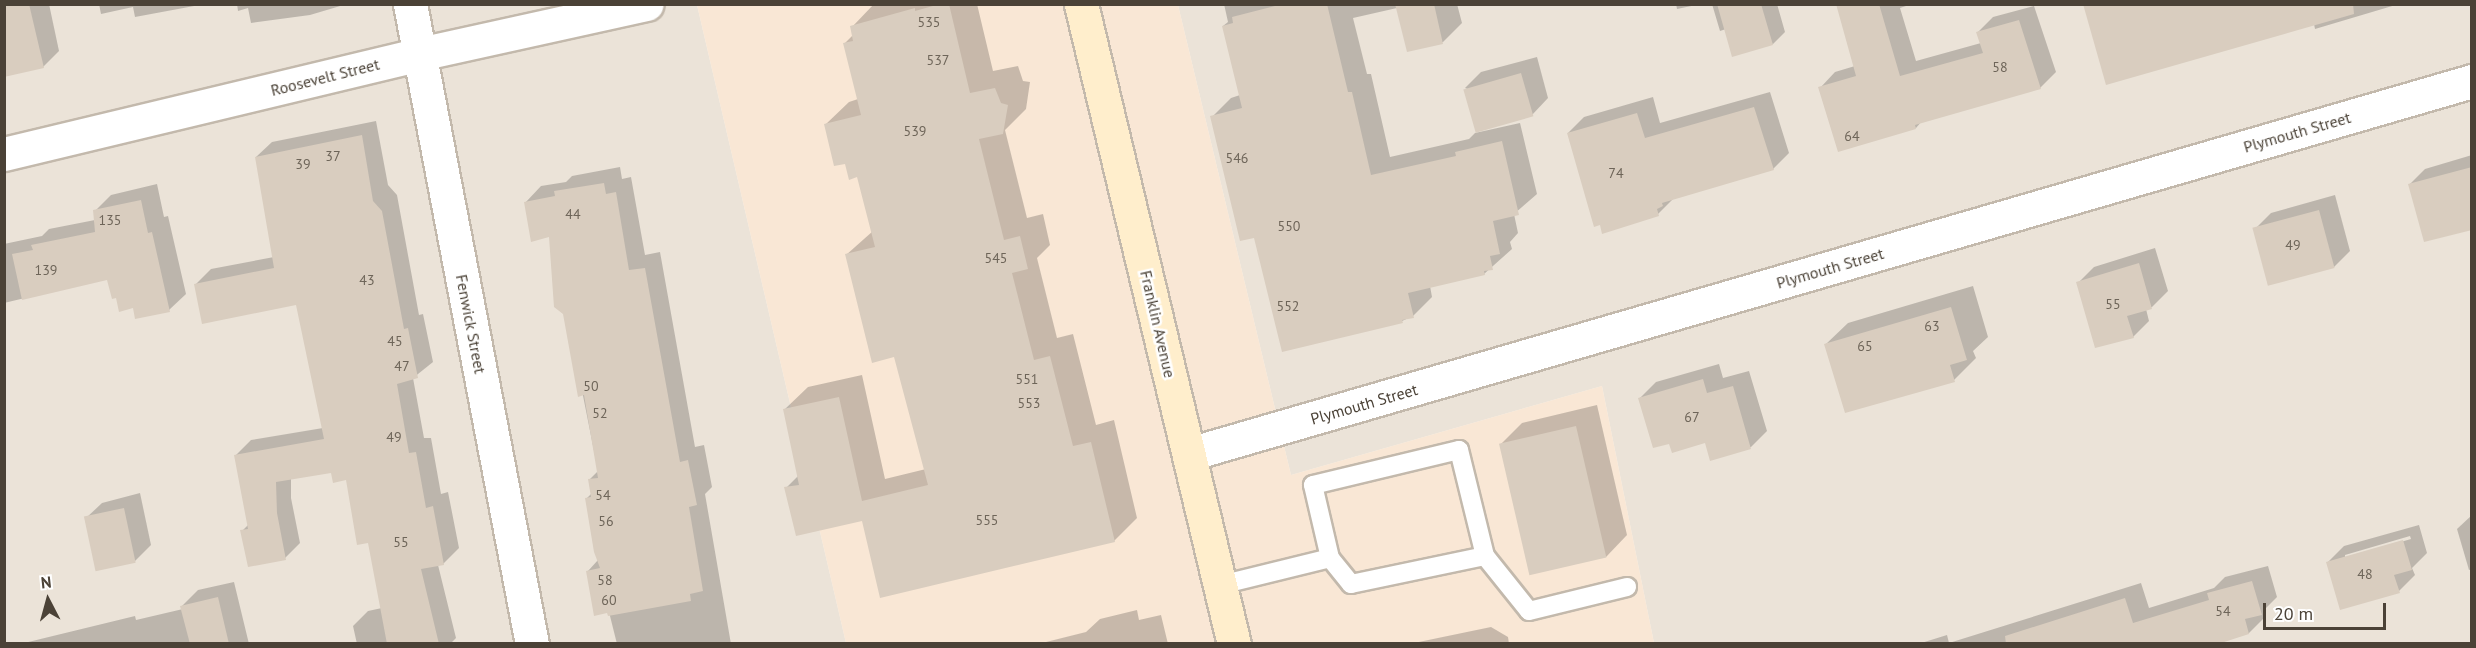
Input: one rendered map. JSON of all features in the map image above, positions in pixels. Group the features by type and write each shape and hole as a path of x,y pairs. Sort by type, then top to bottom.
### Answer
{"main road":[{"name":"Franklin Avenue","path":"1081,4 1234,644"}],"street":[{"name":"Fenwick Street","path":"410,4 532,644"},
{"name":"Roosevelt Street","path":"4,154 419,54 647,4"},
{"name":"Plymouth Street","path":"1189,454 2472,81"}],"lane":[{"path":"1485,556 1351,584 1330,558 1313,485 1459,450 1485,556 1529,611 1628,587"},
{"path":"1220,585 1330,558"}],"shaded area":[{"path":"4,5 697,5 846,643 5,643"},
{"path":"697,5 1178,5 1291,475 1602,386 1654,643 846,643"},
{"path":"1178,5 2471,5 2471,643 1654,643 1602,386 1291,475"}],"building":[{"path":"4,4 29,4 44,68 4,77"},
{"path":"940,4 949,4 970,93 995,88 1001,103 1008,105 1003,134 979,139 1004,240 1020,236 1028,269 1012,273 1034,360 1050,356 1073,446 1091,442 1115,542 880,598 862,521 796,536 784,487 799,485 783,409 839,397 862,501 928,485 894,357 872,363 845,254 875,247 857,177 849,180 845,164 834,166 824,124 861,115 843,43 853,41 850,26 915,8 915,11"},
{"path":"1283,4 1327,4 1348,92 1352,92 1371,175 1456,156 1455,152 1502,141 1519,215 1493,221 1500,254 1490,256 1493,270 1484,271 1485,275 1408,293 1414,318 1402,320 1403,323 1282,352 1254,238 1240,241 1210,116 1242,108 1222,26 1233,23 1232,17"},
{"path":"1395,4 1434,4 1443,44 1407,52"},
{"path":"1717,4 1761,4 1773,45 1732,57"},
{"path":"1836,4 1879,4 1900,76 1983,53 1976,32 2019,20 2041,89 1915,125 1916,129 1838,152 1818,87 1856,76"},
{"path":"2083,4 2353,4 2354,14 2106,85"},
{"path":"1521,73 1533,116 1476,133 1463,90"},
{"path":"1754,107 1774,170 1662,203 1663,206 1657,209 1659,216 1602,234 1600,225 1594,227 1567,133 1637,113 1645,138"},
{"path":"362,135 373,201 382,211 404,329 408,328 418,378 397,384 409,453 416,452 426,508 433,506 444,565 421,569 439,644 387,644 368,543 357,545 346,480 333,483 331,473 276,482 277,513 286,560 248,567 240,530 248,529 234,455 324,439 296,305 202,324 194,284 274,268 255,157"},
{"path":"2472,167 2472,230 2424,242 2408,184"},
{"path":"604,183 606,194 616,192 629,270 645,268 680,462 688,460 697,505 689,507 703,591 690,594 691,601 608,616 607,613 594,616 586,571 600,568 594,552 585,498 591,497 588,479 598,478 584,395 578,397 563,314 554,307 549,237 531,242 524,202 555,196 554,191"},
{"path":"141,200 148,233 152,232 170,312 135,319 133,308 119,312 116,298 112,299 107,280 22,300 12,254 33,250 31,245 95,232 93,210"},
{"path":"2319,210 2335,268 2268,286 2252,228"},
{"path":"2139,263 2152,309 2127,316 2134,338 2095,348 2076,282"},
{"path":"1951,307 1967,360 1950,365 1955,382 1845,413 1824,344"},
{"path":"1703,379 1707,393 1733,386 1751,449 1710,461 1705,443 1672,453 1669,444 1653,448 1638,398"},
{"path":"1576,426 1606,558 1529,575 1499,444"},
{"path":"124,508 136,563 96,571 84,517"},
{"path":"2403,540 2412,570 2394,575 2400,593 2340,610 2326,562"},
{"path":"2252,581 2262,615 2245,619 2249,634 2218,644 2006,644 2005,636 2125,598 2133,623 2209,600 2207,593"},
{"path":"218,597 229,644 190,644 180,606"}]}
